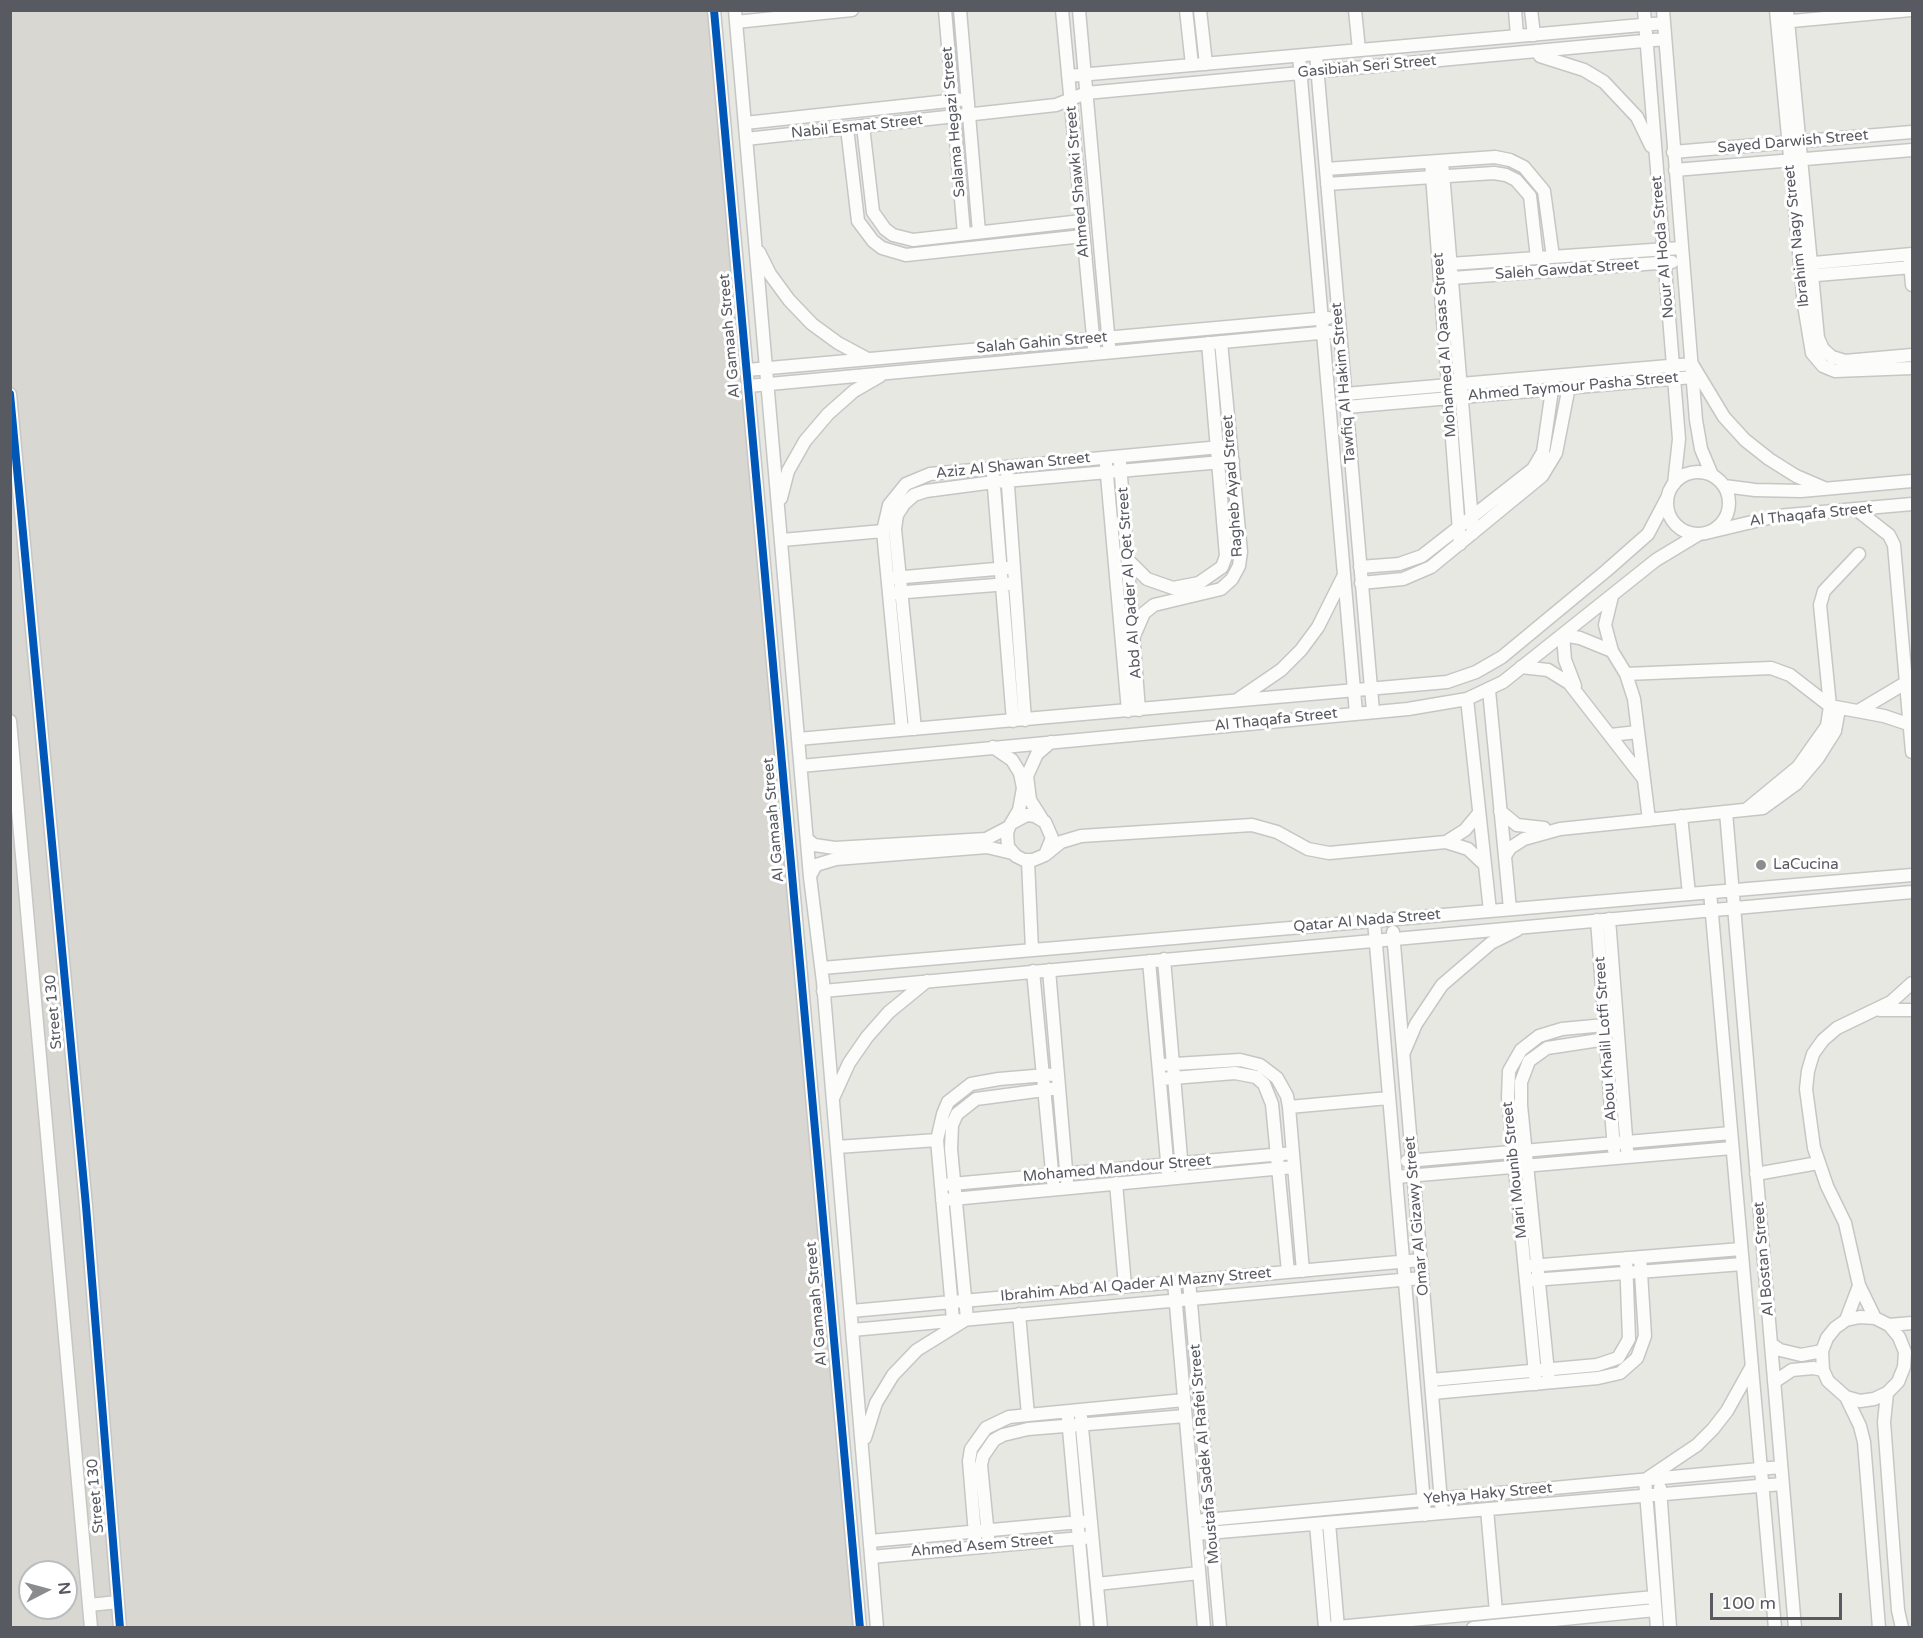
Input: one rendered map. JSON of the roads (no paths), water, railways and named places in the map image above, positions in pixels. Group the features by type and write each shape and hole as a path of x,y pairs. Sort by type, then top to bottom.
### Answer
{"street":[{"name":"Al Gamaah Street","path":"714,10 860,1628"},
{"path":"735,16 852,10"},
{"name":"Ahmed Shawki Street","path":"1062,10 1094,354"},
{"name":"Ahmed Shawki Street","path":"1078,10 1109,352"},
{"path":"1186,10 1192,65"},
{"path":"1200,10 1206,64"},
{"path":"1355,10 1359,50"},
{"path":"1515,10 1517,36"},
{"path":"1532,10 1534,35"},
{"name":"Nour Al Hoda Street","path":"1644,10 1679,439 1674,484"},
{"path":"1782,16 1911,10"},
{"path":"945,16 960,15"},
{"name":"Salama Hegazi Street","path":"960,15 979,232"},
{"name":"Al Gamaah Street","path":"735,16 810,877 824,990 877,1628"},
{"name":"Salama Hegazi Street","path":"945,16 964,234"},
{"name":"Ibrahim Nagy Street","path":"1782,16 1806,270 1818,338 1827,361"},
{"name":"Gasibiah Seri Street","path":"1068,76 1645,25 1663,17"},
{"name":"Nour Al Hoda Street","path":"1663,17 1697,434 1712,475"},
{"name":"Gasibiah Seri Street","path":"969,114 1056,105 1086,93 1665,39"},
{"path":"1416,45 1417,62"},
{"name":"Tawfiq Al Hakim Street","path":"1316,54 1372,711"},
{"path":"1515,54 1562,61 1604,82 1637,117 1656,160"},
{"name":"Tawfiq Al Hakim Street","path":"1299,56 1356,712"},
{"name":"Nabil Esmat Street","path":"745,123 967,99"},
{"name":"Nabil Esmat Street","path":"746,139 969,114"},
{"path":"864,126 873,212 885,229 893,235 913,240 1082,221"},
{"path":"847,128 858,221 868,236 882,248 906,255 1083,236"},
{"name":"Sayed Darwish Street","path":"1673,152 1912,132"},
{"name":"Sayed Darwish Street","path":"1675,170 1912,150"},
{"path":"1326,169 1495,157 1510,160 1536,178 1544,191 1556,256 1561,270"},
{"name":"Mohamed Al Qasas Street","path":"1437,161 1455,397 1460,544"},
{"path":"1327,184 1494,173 1516,180 1530,196 1537,258"},
{"name":"Mohamed Al Qasas Street","path":"1438,177 1452,278 1454,384"},
{"path":"1524,188 1536,178"},
{"path":"756,246 770,274 789,300 812,324 838,343 867,359"},
{"name":"Saleh Gawdat Street","path":"1450,264 1682,248"},
{"path":"1806,270 1911,254 1912,285"},
{"name":"Saleh Gawdat Street","path":"1452,278 1683,261"},
{"path":"1806,270 1912,267"},
{"name":"Salah Gahin Street","path":"747,370 1338,318"},
{"name":"Salah Gahin Street","path":"748,386 1339,331"},
{"name":"Ragheb Ayad Street","path":"1134,636 1144,613 1154,606 1221,589 1232,579 1239,566 1241,552 1221,342"},
{"name":"Ragheb Ayad Street","path":"1128,560 1147,579 1173,588 1199,583 1222,567 1226,545 1208,343"},
{"path":"1827,361 1912,355"},
{"path":"1827,361 1848,372 1912,368"},
{"path":"1692,370 1724,417 1745,440 1769,459 1824,488"},
{"name":"Ahmed Taymour Pasha Street","path":"1345,394 1454,384 1570,381 1692,370"},
{"path":"779,505 788,471 805,441 828,414 854,391 885,374"},
{"path":"1361,583 1413,576 1431,567 1549,468 1556,453 1570,381"},
{"path":"1360,567 1412,562 1533,469 1541,457 1553,382"},
{"name":"Ahmed Taymour Pasha Street","path":"1346,407 1455,397 1553,382"},
{"name":"Street 130","path":"10,394 87,1218 120,1628"},
{"name":"Mohamed Al Qasas Street","path":"1455,397 1473,533"},
{"name":"Aziz Al Shawan Street","path":"894,578 884,531 889,505 906,484 917,477 1007,466 1231,446"},
{"name":"Abd Al Qader Al Qet Street","path":"1120,456 1134,636 1134,711"},
{"name":"Abd Al Qader Al Qet Street","path":"1106,457 1134,711"},
{"name":"Aziz Al Shawan Street","path":"902,730 894,578 895,529 897,515 914,495 926,491 994,482 1233,461"},
{"path":"1007,466 1015,583 1019,720"},
{"path":"993,468 1002,584 1019,720"},
{"path":"1696,472 1712,475 1724,486 1728,494 1728,512 1718,527 1705,533 1690,533 1674,523 1669,515 1667,498 1674,484 1688,474 1696,472"},
{"name":"Al Thaqafa Street","path":"1724,486 1770,491 1912,481"},
{"name":"Al Thaqafa Street","path":"798,740 1233,703 1447,682 1476,672 1502,657 1638,544 1656,523 1667,498"},
{"name":"Al Thaqafa Street","path":"801,766 1428,707 1467,699 1489,690 1521,668 1666,553 1705,533 1777,516 1912,504"},
{"path":"1857,510 1889,535 1894,545 1912,752"},
{"path":"782,540 884,531"},
{"path":"1505,856 1510,848 1524,839 1560,829 1747,809 1758,810 1769,805 1807,772 1835,731 1835,707 1820,605 1828,585 1859,554"},
{"path":"894,578 1014,567"},
{"path":"1233,703 1258,688 1301,650 1318,627 1344,574"},
{"path":"895,593 1015,583"},
{"name":"Aziz Al Shawan Street","path":"895,593 915,729"},
{"path":"1612,596 1605,625 1612,651 1626,674 1634,699 1649,819"},
{"path":"1578,693 1567,666 1563,635 1580,638 1612,651"},
{"path":"1521,668 1543,668 1554,672 1578,693 1644,778"},
{"path":"1626,674 1771,668 1791,675 1835,707 1860,710 1911,725"},
{"path":"1860,710 1906,682"},
{"path":"1489,690 1510,909"},
{"path":"1467,699 1490,911"},
{"name":"Street 130","path":"10,721 91,1628"},
{"path":"1610,735 1638,732"},
{"path":"1045,855 1052,838 1030,800 1027,776 1037,754 1051,742"},
{"path":"993,747 1012,760 1022,780 1022,803 1006,840 1012,853"},
{"path":"1500,811 1516,825 1560,829"},
{"name":"Al Bostan Street","path":"1726,812 1795,1628"},
{"path":"1446,842 1465,830 1479,813"},
{"path":"807,839 814,845 835,848 986,838 1027,815 1044,821 1062,832 1081,836"},
{"path":"1681,816 1689,894"},
{"path":"792,878 810,877 816,865 836,859 987,847 1012,853 1028,861 1045,855 1061,842 1081,836 1252,825 1277,832 1308,849 1329,853 1446,842 1468,849 1485,865"},
{"path":"1028,861 1032,950"},
{"name":"Qatar Al Nada Street","path":"822,968 1912,875"},
{"name":"Al Bostan Street","path":"1710,892 1775,1628"},
{"name":"Qatar Al Nada Street","path":"824,990 1912,892"},
{"name":"Omar Al Gizawy Street","path":"1392,919 1442,1513"},
{"name":"Abou Khalil Lotfi Street","path":"1603,920 1606,1039 1620,1143"},
{"name":"Abou Khalil Lotfi Street","path":"1603,920 1621,1158"},
{"name":"Omar Al Gizawy Street","path":"1374,921 1425,1515"},
{"path":"1404,1053 1416,1024 1442,985 1491,943 1523,927"},
{"path":"1164,959 1183,1177"},
{"path":"1149,961 1169,1179"},
{"path":"1049,970 1068,1188"},
{"path":"1034,971 1053,1189"},
{"path":"833,1106 835,1092 867,1037 889,1012 927,981"},
{"path":"1875,1318 1859,1285 1848,1231 1818,1163 1806,1089 1813,1054 1823,1040 1837,1029 1891,1002 1912,983"},
{"path":"1876,1010 1912,1010"},
{"name":"Mari Mounib Street","path":"1549,1382 1540,1279 1522,1166 1514,1152 1507,1083 1509,1071 1521,1050 1529,1042 1550,1032 1605,1025"},
{"name":"Mari Mounib Street","path":"1536,1384 1525,1266 1522,1166 1527,1151 1521,1092 1524,1071 1529,1061 1546,1048 1606,1039"},
{"path":"1159,1065 1240,1060 1260,1065 1277,1078 1287,1096 1289,1107 1303,1271"},
{"path":"1160,1079 1234,1073 1256,1077 1270,1094 1288,1272"},
{"path":"953,1320 938,1140 948,1102 959,1092 984,1081 1058,1074"},
{"path":"863,1462 869,1421 894,1375 917,1350 967,1319 951,1131 957,1114 965,1105 988,1096 1059,1088"},
{"path":"1289,1107 1389,1098"},
{"path":"1395,1162 1731,1133"},
{"path":"837,1148 938,1140"},
{"path":"1396,1177 1732,1148"},
{"name":"Mohamed Mandour Street","path":"941,1185 1293,1153"},
{"path":"1756,1174 1818,1163"},
{"name":"Mohamed Mandour Street","path":"942,1200 1294,1167"},
{"path":"1116,1184 1125,1286"},
{"path":"1525,1266 1741,1249"},
{"path":"1432,1393 1609,1377 1630,1366 1637,1358 1645,1336 1640,1257"},
{"path":"1431,1380 1608,1363 1625,1349 1630,1327 1626,1258"},
{"name":"Ibrahim Abd Al Qader Al Mazny Street","path":"850,1311 1421,1260"},
{"path":"1526,1280 1743,1264"},
{"name":"Ibrahim Abd Al Qader Al Mazny Street","path":"852,1330 1422,1278"},
{"name":"Moustafa Sadek Al Rafei Street","path":"1189,1281 1220,1628"},
{"name":"Moustafa Sadek Al Rafei Street","path":"1174,1282 1204,1628"},
{"path":"1846,1320 1859,1285"},
{"path":"1019,1314 1028,1415"},
{"path":"1846,1397 1860,1401 1874,1399 1887,1393 1898,1382 1904,1368 1902,1344 1889,1325 1875,1318 1860,1317 1846,1320 1827,1338 1822,1351 1823,1370 1828,1381 1846,1397 1860,1426 1864,1442 1880,1628"},
{"path":"1889,1325 1912,1323"},
{"path":"1771,1344 1790,1353 1801,1355 1822,1351"},
{"path":"1657,1628 1645,1480 1696,1445 1713,1429 1727,1411 1752,1366"},
{"path":"1774,1382 1792,1370 1813,1368 1823,1370"},
{"path":"1887,1393 1885,1437 1898,1610 1902,1628"},
{"path":"982,1546 969,1475 971,1449 977,1437 992,1425 1010,1417 1184,1400"},
{"path":"1080,1410 1101,1628"},
{"path":"1067,1411 1087,1628"},
{"path":"980,1530 983,1456 988,1447 1003,1435 1068,1426 1185,1416"},
{"name":"Yehya Haky Street","path":"1195,1521 1781,1467"},
{"path":"1659,1479 1671,1628"},
{"name":"Yehya Haky Street","path":"1196,1534 1782,1484"},
{"path":"1487,1509 1496,1612"},
{"name":"Ahmed Asem Street","path":"870,1541 1091,1521"},
{"path":"1322,1524 1332,1627 1446,1622 1496,1612 1654,1597"},
{"name":"Ahmed Asem Street","path":"871,1557 1092,1537"},
{"path":"1097,1584 1199,1573"},
{"path":"89,1605 118,1602"},
{"path":"1546,1607 1548,1624"},
{"path":"1473,1628 1562,1623 1655,1610"}],"place":[{"name":"LaCucina","path":"1761,865"}]}
